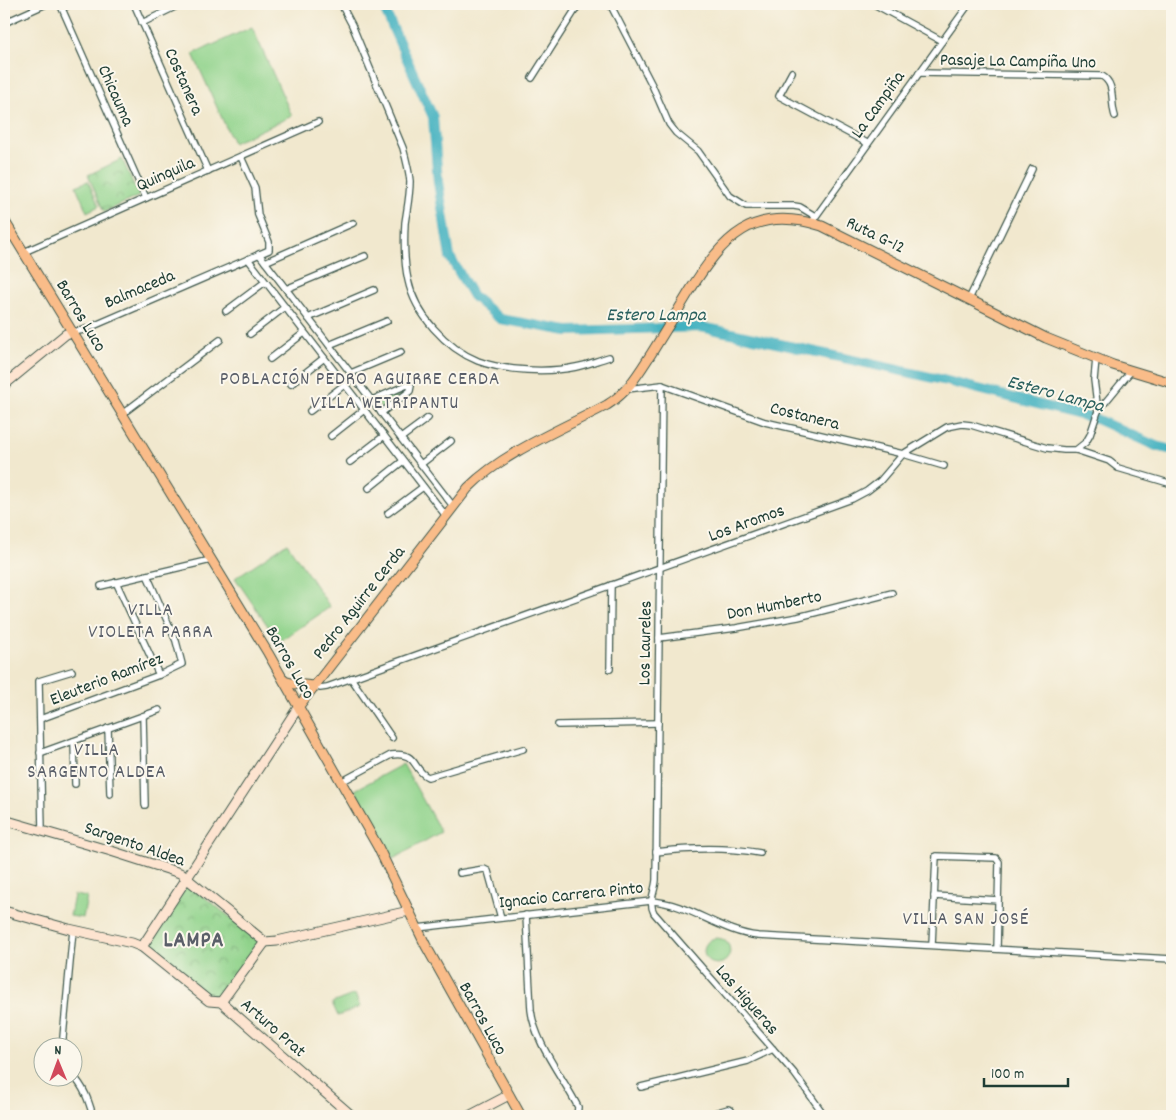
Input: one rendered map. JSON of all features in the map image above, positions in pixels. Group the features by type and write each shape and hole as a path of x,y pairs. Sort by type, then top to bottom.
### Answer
{"main road":[{"name":"Ruta G-12","path":"627,390 639,375 694,284 718,250 747,227 761,222 781,219 813,219 832,231 1046,338 1096,359 1172,383"},
{"name":"Barros Luco","path":"4,220 299,706 382,854 417,928 521,1116"},
{"name":"Balmaceda","path":"4,385 66,334 73,332"},
{"name":"Pedro Aguirre Cerda","path":"142,947 299,706 472,484 494,465 607,406 627,390"},
{"path":"284,681 314,686"},
{"name":"Sargento Aldea","path":"4,820 177,872 187,877 192,884 265,942"},
{"name":"Arturo Prat","path":"4,911 142,947 209,1001 221,1002 352,1116"},
{"path":"221,1002 265,942 408,911"},
{"path":"469,1116 509,1095"}],"street":[{"path":"4,23 46,4"},
{"path":"61,6 71,4"},
{"name":"Costanera","path":"134,4 208,171"},
{"path":"142,23 181,4"},
{"path":"341,4 352,25 402,148 408,168 410,183 405,225 408,280 416,303 430,324 449,344 478,360 502,366 534,370 575,368 609,357"},
{"path":"532,78 579,4"},
{"path":"610,4 652,85 669,124 676,133 698,151 730,196 746,206 800,207 813,219"},
{"path":"874,4 942,42"},
{"name":"La Campiña","path":"813,219 969,4"},
{"name":"Chicauma","path":"61,6 146,198"},
{"path":"792,72 779,96 867,143"},
{"name":"Pasaje La Campiña Uno","path":"919,73 1102,76 1111,84 1115,116"},
{"name":"Quinquila","path":"24,252 318,122"},
{"name":"Balmaceda","path":"73,332 84,330 270,249 258,215 255,188 241,157"},
{"path":"969,298 1032,169"},
{"path":"259,274 267,264 352,223"},
{"path":"4,241 13,235"},
{"path":"259,254 453,506"},
{"path":"286,290 365,256"},
{"path":"248,259 446,516"},
{"path":"226,311 265,282"},
{"path":"308,318 374,290"},
{"path":"250,334 285,307"},
{"path":"329,345 387,321"},
{"path":"270,359 304,332"},
{"path":"122,414 220,340"},
{"path":"310,411 350,380 352,374 400,352"},
{"path":"291,384 324,358"},
{"path":"1096,359 1094,380 1098,411"},
{"path":"1076,450 1088,439 1098,411 1131,371"},
{"path":"349,390 352,385 358,383"},
{"path":"372,400 407,385 411,386 410,391 381,413"},
{"path":"627,390 662,385"},
{"name":"Costanera","path":"662,385 766,422 903,454 944,466"},
{"name":"Los Laureles","path":"651,901 655,886 656,852 655,723 659,638 662,385"},
{"path":"331,436 364,410"},
{"path":"401,438 428,418"},
{"name":"Los Aromos","path":"314,686 325,688 852,500 867,492 880,481 903,454 947,428 962,424 1047,448 1076,450 1109,461 1118,468 1172,484"},
{"path":"350,462 384,436"},
{"path":"421,464 451,441"},
{"path":"369,488 403,461"},
{"path":"388,513 436,484"},
{"path":"101,586 211,560"},
{"name":"Eleuterio Ramírez","path":"40,719 158,675 182,664 176,641 147,575"},
{"path":"116,582 158,675"},
{"path":"610,669 611,585"},
{"name":"Don Humberto","path":"659,638 736,628 798,617 892,593"},
{"path":"42,830 39,681 72,671"},
{"path":"351,678 392,738"},
{"path":"40,753 159,710"},
{"path":"143,716 145,805"},
{"path":"558,725 655,723"},
{"path":"108,728 110,794"},
{"path":"74,741 75,784"},
{"path":"341,782 391,756 400,755 411,759 424,775 428,777 523,749"},
{"path":"656,852 697,848 742,850 760,853"},
{"path":"932,945 936,856 998,859 997,949"},
{"path":"460,873 484,869 488,871 501,918"},
{"path":"934,896 998,900"},
{"name":"Ignacio Carrera Pinto","path":"417,928 651,901 673,905 752,935 1172,959"},
{"name":"Las Higueras","path":"651,901 654,914 771,1051 802,1082 825,1116"},
{"path":"526,915 533,1021 545,1049 578,1107 577,1116"},
{"path":"63,1038 73,930"},
{"path":"641,1087 748,1061 771,1051"},
{"path":"82,1087 93,1116"},
{"path":"704,1116 728,1109 731,1110 733,1116"}],"green space":[{"path":"252,27 292,116 233,143 193,54"},
{"path":"122,159 139,196 104,212 88,175"},
{"path":"88,181 99,206 87,212 76,186"},
{"path":"406,387 409,390 382,409 376,400"},
{"path":"287,543 330,607 279,642 235,578"},
{"path":"403,764 441,832 393,859 355,790"},
{"path":"188,886 259,940 260,945 222,997 213,999 150,948 149,943 185,887"},
{"path":"74,895 87,897 83,918 70,916"},
{"path":"717,938 726,942 730,951 726,960 717,964 708,960 704,951 708,942"},
{"path":"355,994 360,1007 338,1016 332,1003"}],"waterway":[{"name":"Estero Lampa","path":"382,4 433,117 438,182 450,257 473,296 500,319 568,331 701,327 943,380 1096,419 1156,446 1172,450"}],"district":[{"name":"POBLACIÓN PEDRO AGUIRRE CERDA","path":"360,377"},
{"name":"VILLA WETRIPANTU","path":"385,401"},
{"name":"VILLA VIOLETA PARRA","path":"151,619"},
{"name":"VILLA SARGENTO ALDEA","path":"97,759"},
{"name":"VILLA SAN JOSÉ","path":"966,917"},
{"name":"LAMPA","path":"194,938"}]}
